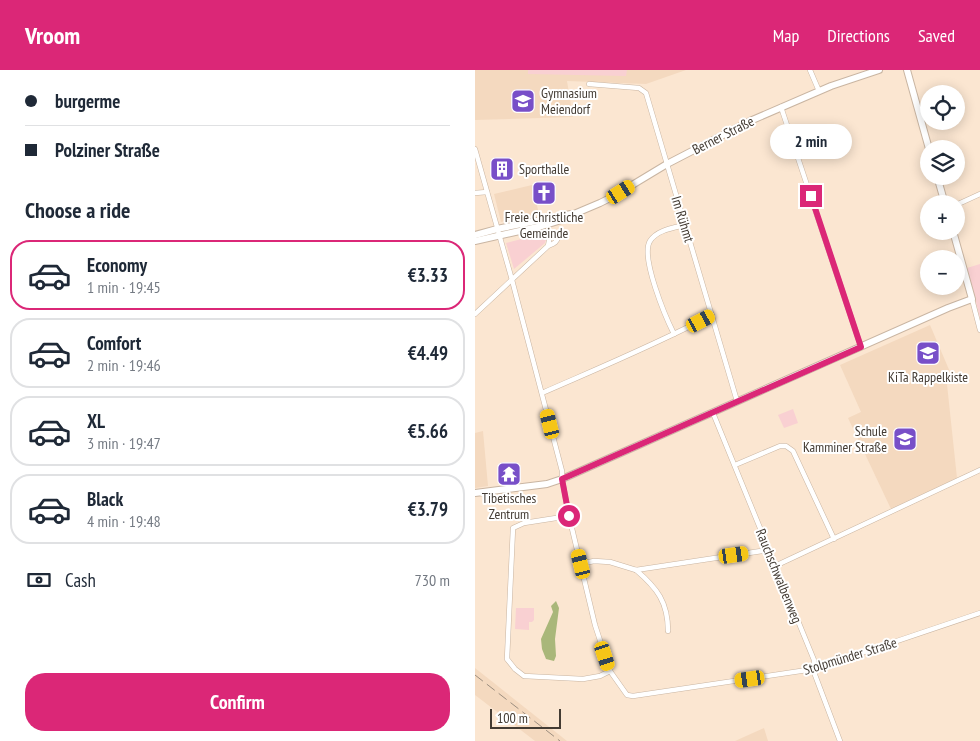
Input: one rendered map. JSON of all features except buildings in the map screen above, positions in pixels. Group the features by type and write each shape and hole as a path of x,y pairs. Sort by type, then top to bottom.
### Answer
{"street":[{"path":"810,70 819,91"},
{"name":"Berner Straße","path":"549,221 574,214 614,196 667,164 781,107 819,91 879,70"},
{"path":"907,70 926,140"},
{"name":"Im Rühmt","path":"589,84 639,88 646,93 737,401"},
{"path":"781,107 861,347"},
{"path":"475,149 542,393 562,471 569,516 595,624 610,671 600,676 583,679 524,676 507,659 513,528 524,523 569,516"},
{"path":"475,193 487,192"},
{"path":"965,201 980,194"},
{"path":"475,234 549,221"},
{"path":"475,241 549,221"},
{"path":"674,334 662,308 647,256 651,240 659,233 685,225"},
{"path":"956,240 980,330"},
{"path":"475,314 548,246"},
{"path":"475,493 547,484 562,479 972,299"},
{"path":"542,393 712,315"},
{"name":"Rauchschwalbenweg","path":"713,413 814,660 815,675 841,741"},
{"path":"735,465 781,446 786,446 793,451 834,539"},
{"path":"775,566 980,470"},
{"path":"635,570 768,550"},
{"path":"581,564 594,561 610,562 635,570 654,587 662,600 668,616 668,631"},
{"name":"Stolpmünder Straße","path":"610,671 627,695 633,696 814,669 980,613"}],"shaded area":[{"name":"Gymnasium Meiendorf","path":"475,70 686,70 646,84 567,81 573,117 475,120"},
{"path":"528,70 627,70 626,76 528,74"},
{"path":"532,185 539,214 501,222 494,194"},
{"path":"548,232 545,243 514,269 506,243"},
{"path":"980,264 980,318 967,268"},
{"name":"Schule Kamminer Straße","path":"930,325 950,372 946,375 957,478 891,509 848,418 861,412 840,365"},
{"path":"793,409 798,423 784,428 778,415"},
{"path":"483,431 488,486 475,488 475,433"},
{"path":"556,601 559,608 555,639 556,656 554,661 546,659 541,639 553,612 551,606"},
{"path":"516,608 534,608 534,620 529,622 529,630 515,629"},
{"path":"475,668 567,741 535,741 475,695"},
{"path":"764,728 768,741 735,741"}],"railway":[{"path":"475,675 560,741"}],"place":[{"name":"Gymnasium Meiendorf","path":"523,101"},
{"name":"Sporthalle","path":"502,169"},
{"name":"Freie Christliche Gemeinde","path":"544,193"},
{"name":"KiTa Rappelkiste","path":"928,353"},
{"name":"Schule Kamminer Straße","path":"905,439"},
{"name":"Tibetisches Zentrum","path":"509,474"}],"route":[{"path":"569,516 562,479 861,347 811,196"}]}
